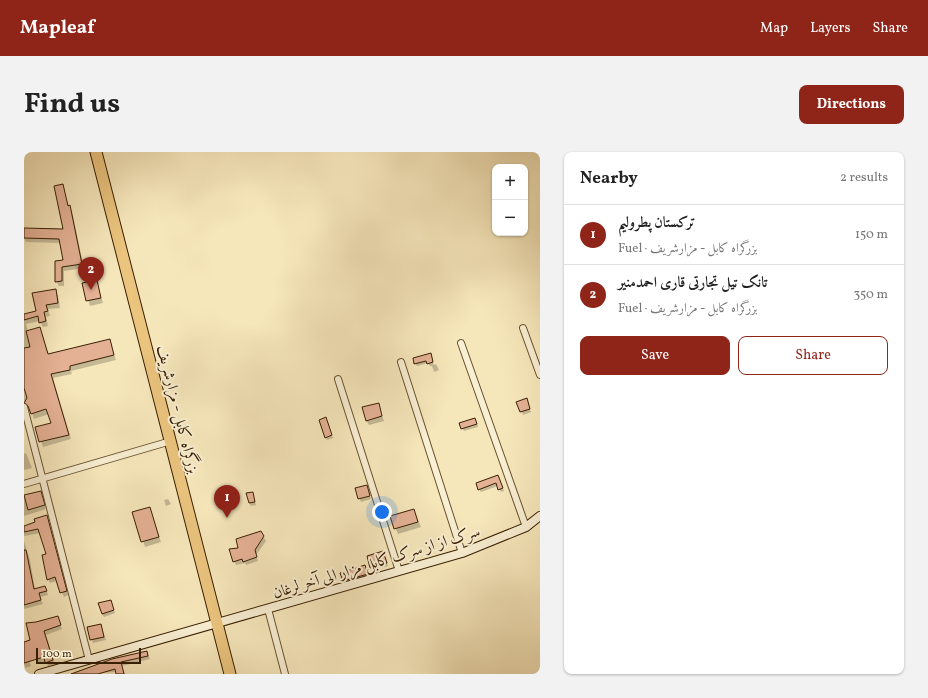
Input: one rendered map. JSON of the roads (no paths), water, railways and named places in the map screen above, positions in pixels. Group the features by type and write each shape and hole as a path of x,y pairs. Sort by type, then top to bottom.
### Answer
{"highway":[{"name":"بزرگراه کابل - مزارشریف","path":"96,152 230,674"}],"street":[{"path":"523,328 540,375"},
{"path":"461,343 526,527"},
{"path":"401,362 462,552"},
{"path":"338,379 399,571"},
{"path":"24,407 89,660"},
{"path":"24,484 171,441"},
{"name":"سرک از از سرک کابل مزار الی آخر لرغان","path":"39,674 462,552 526,527 540,516"},
{"path":"268,609 285,674"}],"place":[{"name":"تانک تیل تجارتی قاری احمدمنیر","path":"91,290"},
{"name":"ترکستان پطرولیم","path":"227,518"}]}
